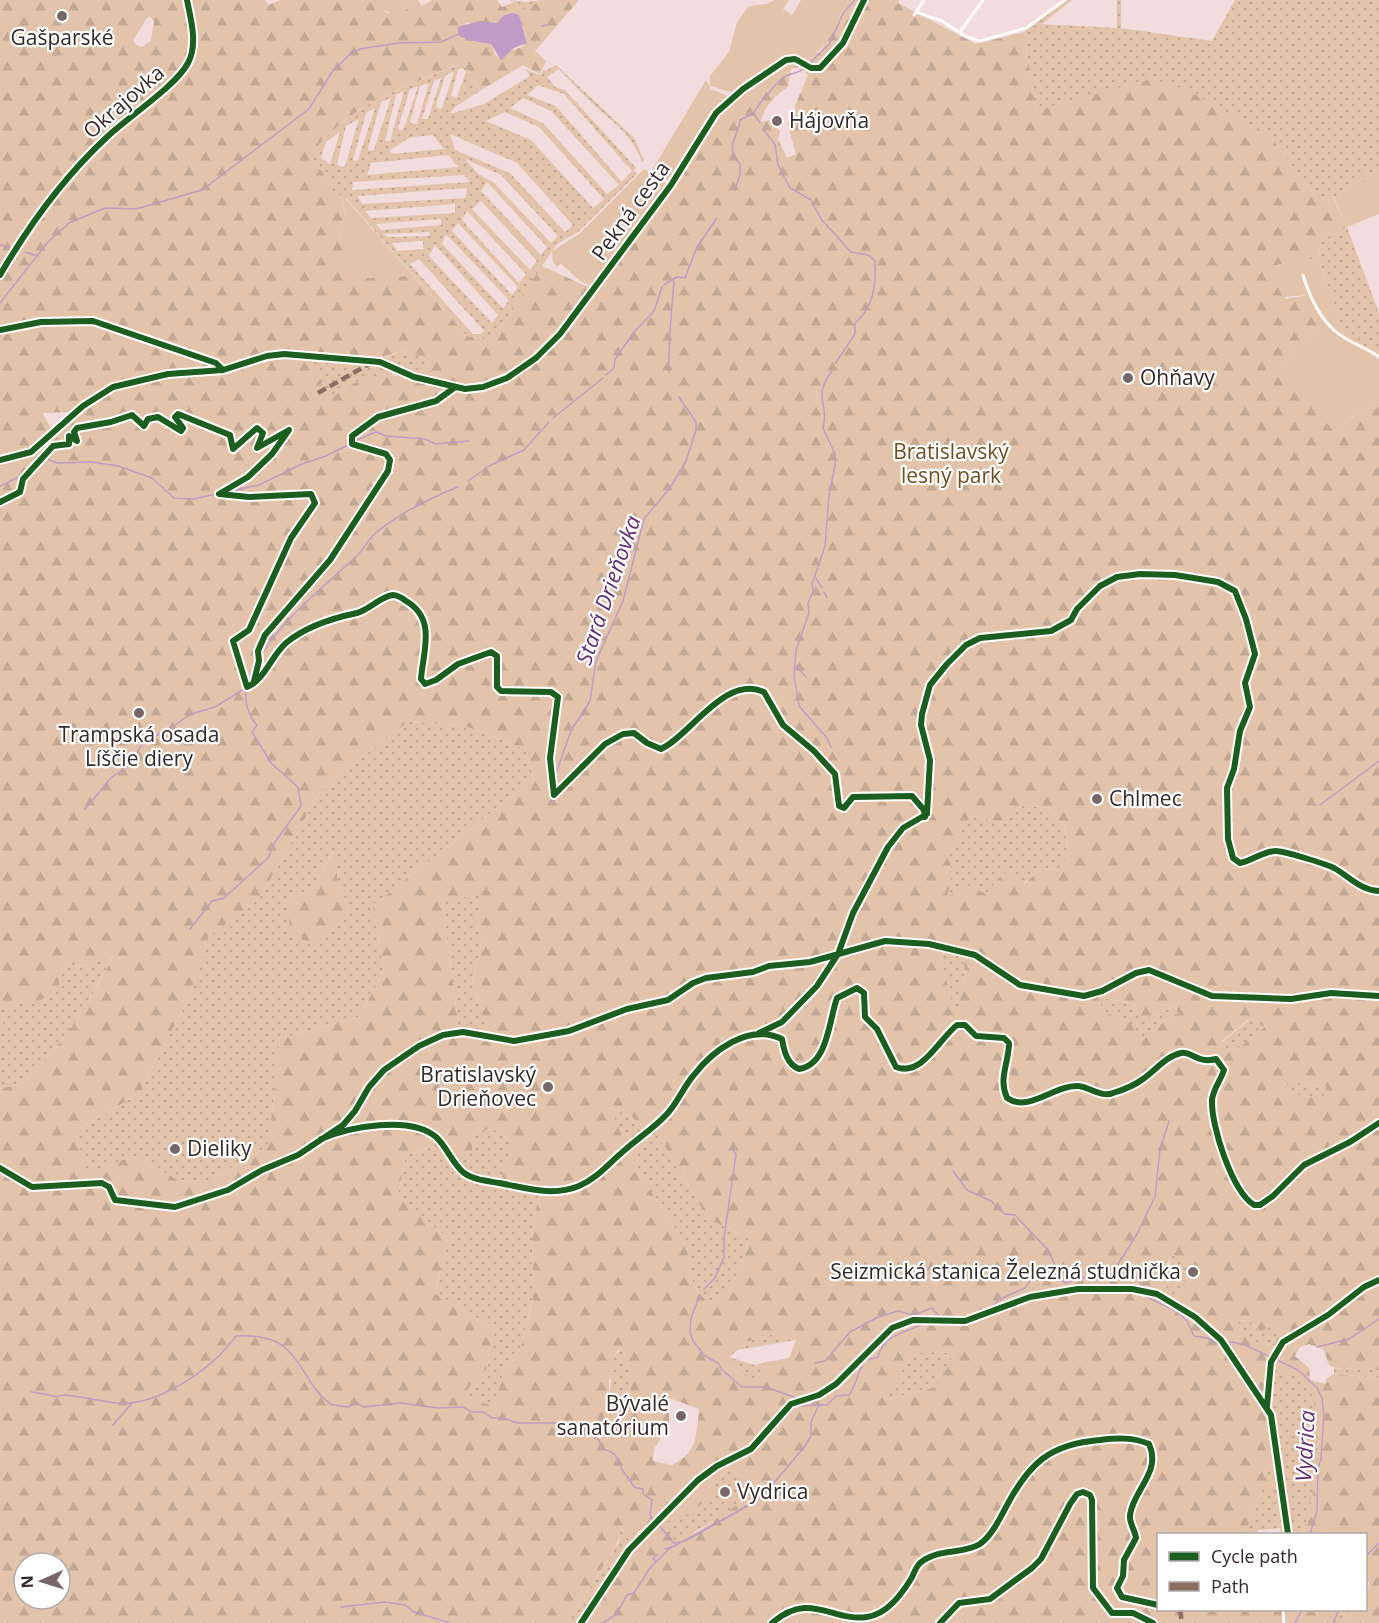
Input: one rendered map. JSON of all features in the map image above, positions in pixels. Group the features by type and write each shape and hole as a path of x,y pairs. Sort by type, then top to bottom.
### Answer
{"street":[{"name":"Okrajovka","path":"0,275 28,230 77,167 127,118 173,82 185,69 192,52 193,38 187,0"},
{"name":"Pekná cesta","path":"386,364 414,377 469,390 498,381 527,366 560,334 622,253 684,167 716,113 743,89 782,62 793,58 809,68 820,68 843,44 864,0"},
{"path":"924,0 915,14 942,21 978,41 1023,29 1065,0"},
{"path":"960,32 983,0"},
{"path":"1304,275 1307,292 1335,332 1367,347 1379,357"},
{"path":"0,330 41,322 93,321 216,363 223,370"},
{"path":"0,460 31,452 83,406 113,387 168,374 229,368"},
{"path":"580,1623 629,1550 702,1477 751,1449 785,1409 819,1395 836,1384 885,1333 905,1322 926,1319 972,1320 1021,1300 1049,1293 1087,1288 1144,1290 1173,1302 1209,1328 1224,1343 1271,1415 1288,1533"}],"green space":[{"name":"Bratislavský lesný park","path":"0,0 265,0 269,5 279,0 370,0 387,13 410,8 406,0 418,0 422,6 432,0 497,0 502,7 515,2 523,10 543,0 579,0 535,51 546,61 540,74 523,65 480,91 468,70 459,64 398,90 358,111 324,139 310,156 343,200 345,212 340,241 371,276 414,276 467,336 489,340 501,327 542,266 586,286 599,286 677,181 718,116 753,85 784,64 807,61 821,51 848,0 899,0 898,3 976,44 1024,32 1036,110 1151,79 1185,89 1269,135 1319,201 1331,193 1347,227 1322,240 1318,256 1305,262 1279,264 1285,299 1308,295 1322,317 1315,331 1296,345 1286,365 1334,431 1361,410 1379,401 1379,1370 1334,1368 1329,1365 1324,1350 1309,1344 1300,1347 1295,1356 1309,1368 1310,1380 1325,1384 1327,1378 1334,1374 1379,1378 1379,1623 1341,1623 1353,1611 1367,1611 1369,1581 1367,1583 1367,1533 1298,1533 1306,1530 1315,1477 1316,1413 1306,1384 1274,1366 1274,1394 1262,1402 1270,1420 1276,1461 1264,1473 1265,1478 1275,1472 1274,1486 1261,1490 1249,1524 1243,1533 1157,1533 1157,1611 1330,1611 1330,1623 585,1623 587,1615 616,1571 646,1534 642,1530 630,1535 622,1529 616,1546 567,1623 0,1623 0,1089 25,1082 63,1039 84,1010 114,955 89,966 58,964 59,985 41,1000 1,1008 3,1024 0,1026","holes":["504,15 519,15 526,38 522,47 496,56 491,44 481,41 466,23 497,23","150,17 154,21 151,41 142,47 136,45 133,40 147,18","800,67 808,75 795,106 796,114 787,123 796,154 787,158 778,139 780,131 769,120 761,122 767,106 788,87 791,69","404,350 426,360 430,366 413,375 446,384 454,390 449,397 438,389 418,382 383,374 378,380 371,373 329,399 310,360 370,359 377,354 381,358","72,412 52,430 43,413","408,722 462,725 525,749 534,779 373,905 384,971 359,1017 280,1039 268,1146 209,1181 178,1180 133,1156 87,1174 75,1131 138,1094 188,1000 208,937 259,899 322,788","1022,805 1048,808 1064,827 1069,856 1058,869 1042,868 1024,884 1005,872 985,894 970,885 947,897 953,872 946,854 963,841 961,826 972,816 1005,823","483,895 476,919 482,940 472,982 487,1029 483,1040 460,1037 442,900","937,946 961,953 966,974 959,1010 954,1009","1099,997 1135,1004 1138,1013 1145,1019 1175,1006 1178,1013 1141,1040 1133,1037 1135,1031 1128,1018 1122,1021 1102,1010","1249,1019 1265,1027 1236,1050 1223,1047 1221,1042","1290,1081 1326,1087 1324,1100 1290,1093 1282,1087","611,1108 632,1117 660,1138 708,1219 749,1238 741,1267 728,1293 708,1302 697,1291 690,1275 687,1246 644,1181 624,1142","493,1129 512,1142 502,1177 516,1192 540,1194 532,1223 533,1297 522,1344 502,1378 494,1407 463,1394 487,1368 495,1328 435,1294 448,1239 398,1195 406,1155 435,1146 458,1162 472,1150 475,1131","1175,1255 1188,1263 1184,1283 1174,1300 1160,1292 1155,1285 1167,1287 1174,1273 1167,1264 1170,1257","1249,1320 1261,1332 1271,1325 1279,1325 1276,1343 1263,1345 1252,1341 1244,1333 1238,1321","771,1334 796,1340 789,1358 766,1362 758,1377 750,1382 745,1372 737,1372 726,1360 747,1342","621,1349 627,1359 633,1401 630,1405 624,1401 613,1404 609,1400 609,1380 614,1374 613,1358","922,1352 954,1353 947,1367 936,1371 939,1386 887,1400 884,1398 910,1358","669,1398 699,1409 691,1449 687,1455 672,1465 653,1461 654,1449 661,1438 660,1423 669,1425","729,1470 743,1477 743,1501 696,1533 688,1532 674,1540 662,1525 680,1514 687,1515 702,1504 710,1496 724,1473"]},
{"path":"370,0 406,0 410,8 396,15 376,7"},
{"path":"510,0 525,2 543,0 523,10"},
{"path":"774,0 789,0 783,9 792,15 801,0 848,0 827,42 807,61 793,56 785,58 734,93 710,86 710,76 729,52 737,22 749,6 767,4"},
{"path":"1067,0 1072,0 1042,24 1117,28 1117,0 1121,0 1121,28 1212,41 1235,0 1379,0 1379,167 1334,198 1331,194 1319,201 1269,135 1151,79 1036,111 1024,32"},
{"path":"460,64 468,70 480,91 455,107 450,114 484,104 530,76 525,69 540,75 544,69 545,71 556,65 634,138 644,160 642,162 633,143 621,129 559,69 547,77 555,87 565,90 636,168 634,170 637,174 578,232 557,244 501,327 489,340 467,336 346,198 343,200 310,156 340,124 358,111 398,90","holes":["462,68 466,71 457,97 451,96 458,70","454,72 442,108 439,109 436,106 445,76","441,78 428,119 422,119 434,81","429,83 417,124 410,123 420,86","538,85 564,94 632,171 622,182 556,106 527,95","418,86 404,128 400,131 398,128 410,89","404,91 390,141 385,141 396,95","391,98 374,150 369,151 368,148 381,102","523,98 551,111 619,185 607,194 543,123 510,108","375,108 358,160 353,160 366,113","505,112 539,127 604,199 593,208 531,140 486,121","359,119 345,166 341,167 337,164 346,126","340,132 330,164 321,158 326,142","450,134 517,163 573,225 565,232 510,173 455,150","433,135 444,149 391,154 390,150 411,137","448,155 458,167 367,175 371,163","465,159 501,175 558,236 551,243 493,182 478,174","464,175 470,182 352,190 353,182","487,182 547,247 541,255 481,191","467,188 466,198 362,204 358,196","481,201 537,261 530,270 472,209","455,204 455,213 371,218 365,211","467,211 526,274 519,283 462,220","441,219 441,225 381,230 376,224","458,223 518,287 512,295 452,231","429,232 430,236 388,237 384,234","446,234 509,300 503,308 442,244","423,241 423,249 397,251 392,243","435,245 498,315 492,323 429,256","419,259 484,331 481,334 473,334 410,264"]},
{"path":"706,80 711,89 730,97 711,116 671,181 657,177 651,172"},
{"path":"1379,167 1379,214 1347,227 1334,198"},
{"path":"644,169 665,183 666,188 593,287 580,281 561,264 557,267 553,262 552,251 579,234"},
{"path":"345,198 414,276 348,279 340,241"},
{"path":"1347,227 1379,313 1379,359 1345,338 1318,256 1322,240"},
{"path":"1318,256 1345,338 1366,348 1379,359 1379,401 1361,410 1334,431 1312,407 1286,365 1296,345 1315,331 1322,317 1308,295 1283,297 1268,270 1268,267"},
{"path":"404,350 426,360 430,366 414,375 446,384 454,390 449,398 393,374 378,380 371,374 329,399 309,360 349,361 377,354 387,357"},
{"path":"408,722 462,725 525,749 534,779 373,905 384,971 359,1017 280,1039 268,1146 209,1181 178,1180 133,1156 87,1175 75,1131 138,1094 188,1000 208,936 259,899 322,788","holes":["333,851 338,884 349,908 287,901 312,888"]},
{"path":"1022,805 1048,808 1064,827 1069,856 1058,869 1042,868 1023,884 985,894 946,897 946,854 962,841 961,826 972,816 1005,823"},
{"path":"334,850 338,884 349,908 313,948 290,927 287,901 312,888"},
{"path":"484,894 476,919 482,940 472,982 487,1029 483,1040 460,1037 442,900"},
{"path":"937,946 961,953 966,974 961,991 960,1010 954,1010"},
{"path":"114,954 84,1010 63,1039 25,1082 0,1089 0,1026 3,1024 0,1008 58,964 89,966"},
{"path":"1099,997 1135,1004 1138,1013 1145,1019 1175,1006 1178,1013 1141,1040 1132,1037 1127,1018 1123,1022 1102,1010"},
{"path":"1250,1019 1266,1027 1236,1050 1223,1047 1221,1043"},
{"path":"1290,1081 1326,1087 1324,1101 1290,1093 1282,1087"},
{"path":"610,1108 632,1117 660,1138 708,1219 749,1238 741,1267 728,1293 708,1302 697,1291 690,1275 687,1246 644,1181"},
{"path":"493,1129 512,1142 516,1192 540,1194 532,1223 533,1296 522,1344 502,1378 494,1407 462,1394 487,1368 495,1328 435,1294 448,1239 398,1195 406,1155 436,1146 472,1150 475,1131"},
{"path":"1175,1255 1188,1263 1188,1269 1186,1279 1174,1300 1160,1292 1154,1285 1167,1287 1170,1257"},
{"path":"1249,1320 1258,1330 1271,1325 1279,1325 1276,1343 1263,1345 1252,1341 1244,1333 1238,1321"},
{"path":"771,1334 796,1340 737,1350 747,1342"},
{"path":"621,1349 630,1373 633,1401 630,1405 624,1401 613,1404 609,1400 613,1358"},
{"path":"922,1352 954,1353 939,1386 886,1400 884,1397 910,1358"},
{"path":"729,1357 754,1365 766,1362 758,1377 750,1383 725,1360"},
{"path":"1273,1365 1306,1383 1313,1396 1316,1413 1317,1455 1309,1516 1306,1530 1294,1533 1290,1533 1275,1419 1266,1399 1274,1394"},
{"path":"1334,1368 1379,1370 1379,1378 1334,1374"},
{"path":"1276,1461 1285,1533 1281,1533 1280,1528 1258,1530 1256,1533 1243,1533 1249,1524 1265,1479 1264,1473"},
{"path":"729,1470 743,1477 743,1497 740,1504 709,1524 627,1569 605,1588 592,1607 585,1623 567,1623 619,1542 620,1530 638,1533 646,1530 646,1534 680,1514 690,1513 711,1495 716,1480"},
{"path":"1329,1611 1353,1611 1341,1623 1330,1623"}],"shaded area":[{"path":"513,13 519,15 527,43 514,48 501,60 491,44 468,40 458,35 458,27 479,21 497,23 504,15"}],"waterway":[{"path":"809,64 829,44 844,12 855,0"},
{"path":"542,26 546,25"},
{"path":"0,303 48,242 69,223 105,208 136,209 202,190 309,109 332,72 351,53 360,49 398,43 441,42 459,34"},
{"path":"735,190 740,174 740,164 732,148 740,120 754,113 783,78 805,68"},
{"path":"754,114 760,123"},
{"path":"763,129 770,138"},
{"path":"771,139 775,144 778,165 790,188 811,200 821,219 851,252 868,255 875,261 875,279 870,303 855,323 855,334 835,364"},
{"path":"664,285 677,277 685,278 697,247 717,218"},
{"path":"0,245 8,247"},
{"path":"25,252 38,256"},
{"name":"Stará Drieňovka","path":"669,372 674,281"},
{"path":"606,375 614,368 615,359 635,331 654,311 662,287"},
{"path":"831,747 827,738 799,706 794,676 796,650 809,613 808,603 813,592 812,584 825,546 835,454 823,428 825,419 822,394 826,380 832,371"},
{"path":"553,418 603,378"},
{"name":"Stará Drieňovka","path":"554,802 556,773 571,731 590,701 596,661 623,601 644,519 670,488 686,461 696,430 696,422 679,397"},
{"path":"468,481 489,466 524,450 549,422"},
{"path":"354,441 376,432 386,436 425,439 435,444 469,441"},
{"path":"0,486 29,472 44,458 57,463 92,462 118,466 152,478 174,498 193,499 259,485 348,445"},
{"path":"85,809 112,777 130,765 141,746 149,739 166,731 191,714 215,707 247,687 254,668 277,633 309,599 357,556 375,534 416,506 458,487"},
{"path":"816,578 822,588"},
{"path":"824,592 827,598"},
{"path":"796,666 806,677"},
{"path":"190,929 212,901 224,898 268,858 275,842 301,806 298,787 271,763 252,732 257,725 247,707 247,687"},
{"path":"1320,805 1379,761"},
{"path":"1118,1264 1137,1234 1155,1197 1160,1149 1169,1121"},
{"path":"704,1289 715,1278 724,1257 724,1238 736,1154 731,1148"},
{"path":"953,1171 967,1190 991,1201 1005,1214 1015,1215 1047,1249 1057,1269 1075,1278"},
{"path":"1116,1266 1119,1277"},
{"name":"Vydrica","path":"603,1623 616,1615 627,1595 634,1593 650,1568 669,1549 740,1510 768,1490 805,1446 811,1436 811,1422 819,1405 827,1405 836,1396 849,1395 867,1357 872,1359 878,1357 887,1341 927,1322 934,1316 967,1317 991,1309 998,1300 1025,1288 1033,1277 1055,1271 1059,1279 1066,1283 1089,1276 1115,1279 1134,1276 1140,1279 1143,1295 1178,1312 1187,1321 1194,1336 1207,1338 1219,1344 1232,1342 1245,1345 1298,1370 1317,1388 1322,1398 1324,1415 1321,1459 1318,1468 1317,1511 1310,1533"},
{"path":"699,1297 691,1318 690,1332 693,1341 704,1355 719,1364 721,1369 742,1387 766,1387 799,1399"},
{"path":"815,1363 825,1361 850,1332 878,1317 898,1311 913,1315 932,1308 938,1315"},
{"path":"1317,1347 1349,1339 1379,1319"},
{"path":"31,1392 132,1403 166,1392 199,1373 226,1349 236,1336 264,1338 274,1341 290,1352 318,1392 333,1405 349,1407 356,1402 363,1407 401,1403 438,1408 463,1407 472,1412 483,1412 492,1418 503,1418 518,1423 570,1423 599,1440 602,1449 615,1455 634,1487 643,1489 643,1494 652,1500 650,1515 674,1543 679,1542"},
{"path":"113,1425 132,1403"},
{"path":"801,1406 818,1405"},
{"name":"Vydrica","path":"685,1541 751,1504"},
{"path":"1367,1555 1379,1543"},
{"name":"Vydrica","path":"665,1549 675,1546"},
{"path":"655,1561 653,1558 658,1554"},
{"path":"341,1607 385,1602 405,1605 414,1612 450,1623"},
{"name":"Vydrica","path":"1295,1623 1301,1611"},
{"path":"1333,1623 1339,1611"}],"marked path":[{"path":"318,393 371,363"},
{"path":"1180,1611 1182,1623"}],"cycle path":[{"path":"0,275 35,220 76,168 107,137 163,91 182,72 193,48 193,32 187,0"},
{"path":"0,460 31,452 83,406 113,387 168,374 223,370 267,356 284,354 380,362 414,377 465,389 483,387 507,378 536,358 560,334 671,185 716,113 743,89 786,60 795,59 811,68 820,68 843,43 864,0"},
{"path":"0,330 41,322 93,321 216,363 223,370"},
{"path":"254,681 259,661 258,651 265,635 330,560 388,471 390,460 386,454 352,444 352,436 378,417 436,401 454,388"},
{"path":"0,502 20,492 23,479 53,446 69,444 69,436 77,441 74,432 77,428 111,422 132,415 144,426 148,419 158,417 181,431 183,428 175,417 178,414 230,435 233,449 257,428 263,433 257,448 289,430 272,454 248,477 219,494 249,497 311,494 315,503 291,538 249,630 233,641 247,687 259,679 281,648 302,632 362,611 388,596 395,595 416,608 422,617 426,636 421,679 425,684 436,680 458,664 491,652 497,656 497,687 501,691 551,692 558,697 550,758 554,795 605,744 623,734 634,733 647,743 661,749 722,699 736,691 750,689 764,692 783,725 814,751 835,774 839,806 844,808 853,797 912,796 924,810 925,817"},
{"path":"759,1033 782,1022 817,986 838,954 853,913 888,847 903,828 927,814 930,760 921,725 930,685 966,645 980,638 1051,631 1071,620 1077,609 1100,586 1117,577 1140,574 1175,575 1218,582 1235,591 1246,619 1255,654 1245,683 1250,707 1240,731 1234,769 1227,788 1228,839 1233,858 1240,863 1271,851 1287,853 1330,866 1361,886 1379,891"},
{"path":"0,1168 32,1187 102,1183 109,1187 115,1200 175,1207 228,1190 262,1170 298,1155 343,1125 355,1111 369,1087 384,1070 419,1046 443,1035 463,1032 514,1041 569,1031 627,1009 668,1000 693,983 706,978 753,972 769,966 810,962 885,941 929,944 975,955 1020,985 1084,996 1102,991 1136,973 1149,970 1212,996 1291,999 1331,993 1379,996"},
{"path":"321,1139 363,1127 411,1126 425,1130 436,1137 460,1169 472,1177 539,1190 569,1189 592,1179 658,1123 671,1109 701,1066 733,1042 757,1034 770,1035 782,1039 787,1057 795,1067 799,1069 809,1066 822,1051 837,998 857,988 864,993 865,1017 877,1029 896,1067 905,1069 922,1062 957,1025 965,1025 976,1036 1004,1038 1009,1043 1004,1077 1005,1091 1007,1098 1015,1102 1033,1101 1060,1090 1078,1086 1100,1093 1113,1093 1136,1083 1166,1060 1181,1053 1204,1060 1216,1059 1224,1070 1212,1100 1219,1141 1238,1186 1254,1205 1260,1205 1273,1196 1304,1165 1350,1142 1379,1123"},
{"path":"1267,1406 1271,1362 1283,1342 1328,1315 1364,1287 1379,1280"},
{"path":"581,1623 629,1550 698,1480 717,1466 751,1449 791,1404 819,1395 836,1384 892,1328 913,1320 965,1321 1030,1297 1078,1289 1132,1289 1157,1294 1195,1317 1221,1340 1271,1415 1288,1533"},
{"path":"772,1623 786,1613 798,1609 810,1608 854,1617 867,1617 881,1612 898,1597 918,1565 927,1558 942,1553 965,1550 980,1544 995,1527 1023,1479 1043,1458 1067,1446 1113,1439 1131,1439 1149,1444 1152,1454 1152,1463 1146,1481 1132,1506 1130,1518 1136,1538 1124,1560 1123,1576 1117,1588 1122,1597 1157,1605"},
{"path":"940,1623 959,1603 990,1599 1032,1568 1041,1559 1070,1504 1077,1494 1083,1492 1090,1495 1092,1500 1093,1588 1112,1613 1133,1613 1153,1623"}],"place":[{"name":"Gašparské","path":"62,16"},
{"name":"Hájovňa","path":"777,121"},
{"name":"Ohňavy","path":"1128,378"},
{"name":"Trampská osada Líščie diery","path":"139,713"},
{"name":"Chlmec","path":"1097,799"},
{"name":"Bratislavský Drieňovec","path":"548,1087"},
{"name":"Dieliky","path":"175,1149"},
{"name":"Seizmická stanica Železná studnička","path":"1193,1272"},
{"name":"Bývalé sanatórium","path":"681,1416"},
{"name":"Vydrica","path":"725,1492"}]}
